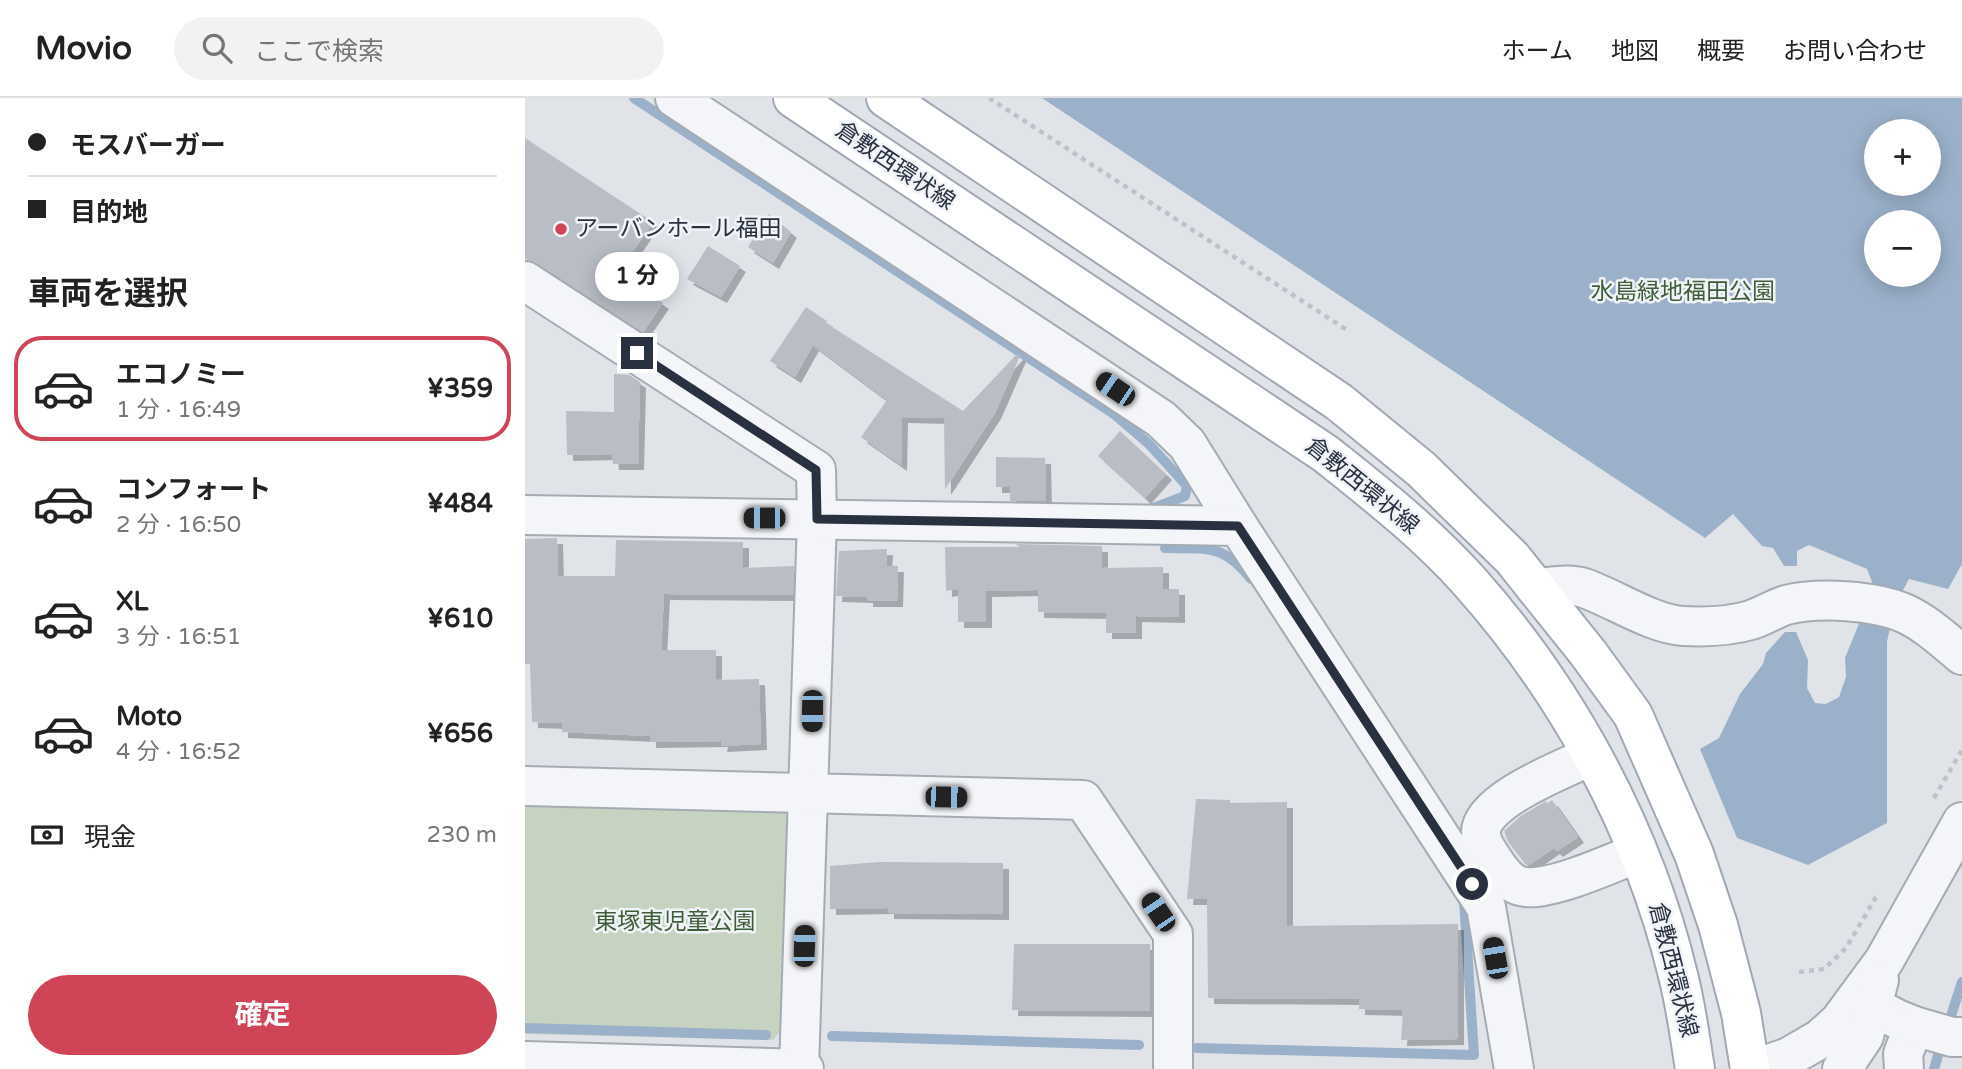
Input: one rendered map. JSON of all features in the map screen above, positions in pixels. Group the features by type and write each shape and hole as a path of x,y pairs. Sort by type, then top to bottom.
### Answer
{"main road":[{"name":"倉敷西環状線","path":"793,98 1327,454 1400,513 1468,580 1526,651 1572,721 1619,807 1653,892 1678,975 1695,1069"},
{"name":"倉敷西環状線","path":"885,98 1339,402 1421,469 1512,558 1633,715 1694,853 1719,925 1752,1069"}],"street":[{"path":"675,98 1161,419 1187,444 1486,907 1514,1069"},
{"path":"525,281 816,470 817,519 801,1069 596,1066 525,1061"},
{"path":"525,515 1238,526"},
{"path":"1536,588 1581,587 1648,616 1680,626 1750,620 1784,606 1810,601 1830,599 1862,603 1904,613 1931,629 1962,655"},
{"path":"1591,756 1521,790 1492,809 1481,823 1483,845 1508,882 1521,887 1554,883 1638,853"},
{"path":"525,786 1083,800 1173,934 1173,1069"},
{"path":"1842,1069 1864,1036 1884,961 1945,815"},
{"path":"1752,1069 1789,1057 1820,1039 1839,1021 1884,961"},
{"path":"1873,1006 1897,1019 1939,1032"},
{"path":"1905,1069 1903,1054 1939,1032"}],"path":[{"path":"989,98 1350,332"},
{"path":"1945,815 1962,750"},
{"path":"1799,972 1824,969 1846,948 1880,890"}],"green space":[{"name":"東塚東児童公園","path":"525,803 784,811 793,824 787,1024 773,1040 525,1034"}],"water":[{"name":"水島緑地福田公園","path":"1042,98 1962,98 1962,564 1948,589 1909,579 1895,605 1887,642 1887,823 1808,865 1737,838 1700,749 1719,738 1740,694 1763,664 1766,653 1785,632 1796,632 1808,660 1807,688 1815,703 1826,704 1839,697 1846,677 1845,658 1872,582 1867,569 1809,545 1797,551 1797,566 1784,566 1773,548 1762,546 1733,514 1705,538"}],"building":[{"path":"525,138 653,222 618,273 663,303 643,332 537,263 525,259"},
{"path":"769,214 791,232 773,263 748,247"},
{"path":"708,246 740,266 721,297 687,279"},
{"path":"806,307 827,321 826,323 963,411 1017,354 1020,356 995,413 945,489 944,418 902,417 901,465 861,437 887,400 813,345 795,377 770,361"},
{"path":"614,374 629,375 640,382 638,464 613,464 612,454 567,455 566,411 614,412"},
{"path":"1120,431 1166,474 1145,498 1098,456"},
{"path":"996,457 1045,458 1046,501 1010,501 1010,487 996,487"},
{"path":"557,538 558,576 615,576 616,540 743,542 743,568 794,566 793,595 664,594 661,650 716,650 716,680 759,679 761,744 721,746 722,741 650,742 650,736 562,732 562,723 532,722 530,664 525,664 525,539"},
{"path":"1016,544 1102,546 1102,568 1163,567 1163,589 1179,589 1179,617 1136,616 1136,633 1106,633 1106,613 1038,612 1038,590 986,591 986,622 958,622 958,589 946,591 945,547 1020,547"},
{"path":"887,549 886,566 898,566 897,601 867,601 867,597 836,596 839,551"},
{"path":"1196,799 1230,800 1230,803 1287,802 1287,926 1458,924 1458,1039 1401,1040 1403,1010 1359,1009 1359,999 1208,998 1207,899 1187,899"},
{"path":"1552,800 1578,837 1557,851 1554,848 1526,865 1508,842 1504,831 1521,816"},
{"path":"879,862 1003,863 1003,914 888,913 888,908 830,909 830,866"},
{"path":"1014,944 1150,944 1150,1011 1012,1010"}],"waterway":[{"path":"634,98 1114,414 1149,444 1187,486 1185,496 1151,509"},
{"path":"1165,548 1213,550 1232,559 1251,579"},
{"path":"1197,1048 1474,1055 1464,901"},
{"path":"1947,1028 1962,982"},
{"path":"525,1028 766,1035"},
{"path":"832,1036 1139,1045"},
{"path":"1934,1069 1942,1042"}],"place":[{"name":"アーバンホール福田","path":"561,229"}],"route":[{"path":"637,353 816,470 817,519 1238,526 1472,884"}]}
